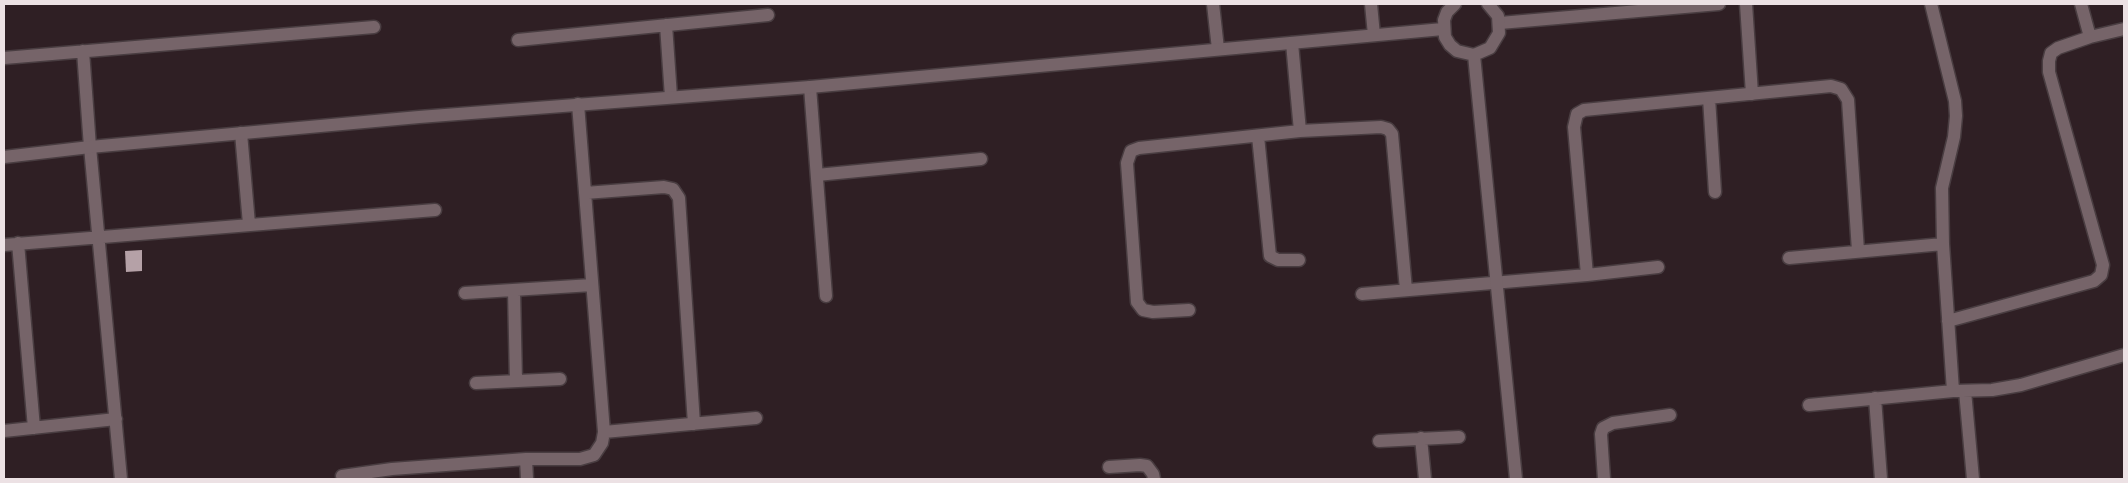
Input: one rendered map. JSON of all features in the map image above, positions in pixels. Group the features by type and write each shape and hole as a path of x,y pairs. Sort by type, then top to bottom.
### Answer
{"street":[{"path":"1213,4 1218,49"},
{"path":"1371,4 1374,35"},
{"path":"1455,4 1447,12 1443,29 1450,45 1465,54 1474,55 1482,53 1496,41 1500,23 1494,10 1488,4"},
{"path":"1500,23 1719,4"},
{"path":"1746,4 1752,94"},
{"path":"1931,4 1955,101 1954,137 1942,188 1943,244 1948,321 1973,479"},
{"path":"2081,4 2090,38"},
{"path":"518,40 768,15"},
{"path":"666,25 671,98"},
{"path":"4,58 374,27"},
{"path":"4,157 241,133 578,104 810,87 1443,29"},
{"path":"1948,321 2094,281 2101,275 2103,265 2049,72 2048,61 2051,53 2058,48 2124,29"},
{"path":"1292,43 1300,131"},
{"path":"83,51 90,147 121,479"},
{"path":"1474,55 1516,479"},
{"path":"1587,275 1574,127 1577,114 1584,110 1831,86 1841,89 1848,100 1858,251"},
{"path":"810,87 826,296"},
{"path":"1710,98 1714,192"},
{"path":"342,476 392,474 526,460 580,459 594,455 602,443 604,432 578,104"},
{"path":"1189,310 1153,312 1143,310 1138,302 1126,163 1131,151 1139,148 1300,131 1381,127 1388,129 1392,134 1406,290"},
{"path":"241,133 249,224"},
{"path":"1258,136 1270,256 1278,260 1299,260"},
{"path":"816,175 981,159"},
{"path":"585,193 664,187 673,189 679,198 694,424"},
{"path":"4,245 435,210"},
{"path":"18,243 34,428"},
{"path":"1789,258 1943,244"},
{"path":"1362,294 1587,275 1658,267"},
{"path":"466,294 592,285"},
{"path":"514,292 516,381"},
{"path":"1809,405 1959,391 1992,390 2021,385 2124,355"},
{"path":"476,382 560,379"},
{"path":"1875,398 1881,479"},
{"path":"1604,479 1601,434 1603,428 1613,422 1670,416"},
{"path":"604,432 756,418"},
{"path":"4,431 116,419"},
{"path":"1379,440 1459,436"},
{"path":"1421,438 1425,479"},
{"path":"526,460 528,479"},
{"path":"1109,467 1147,466 1154,479"}],"building":[{"path":"142,250 142,271 126,272 125,251"}]}
